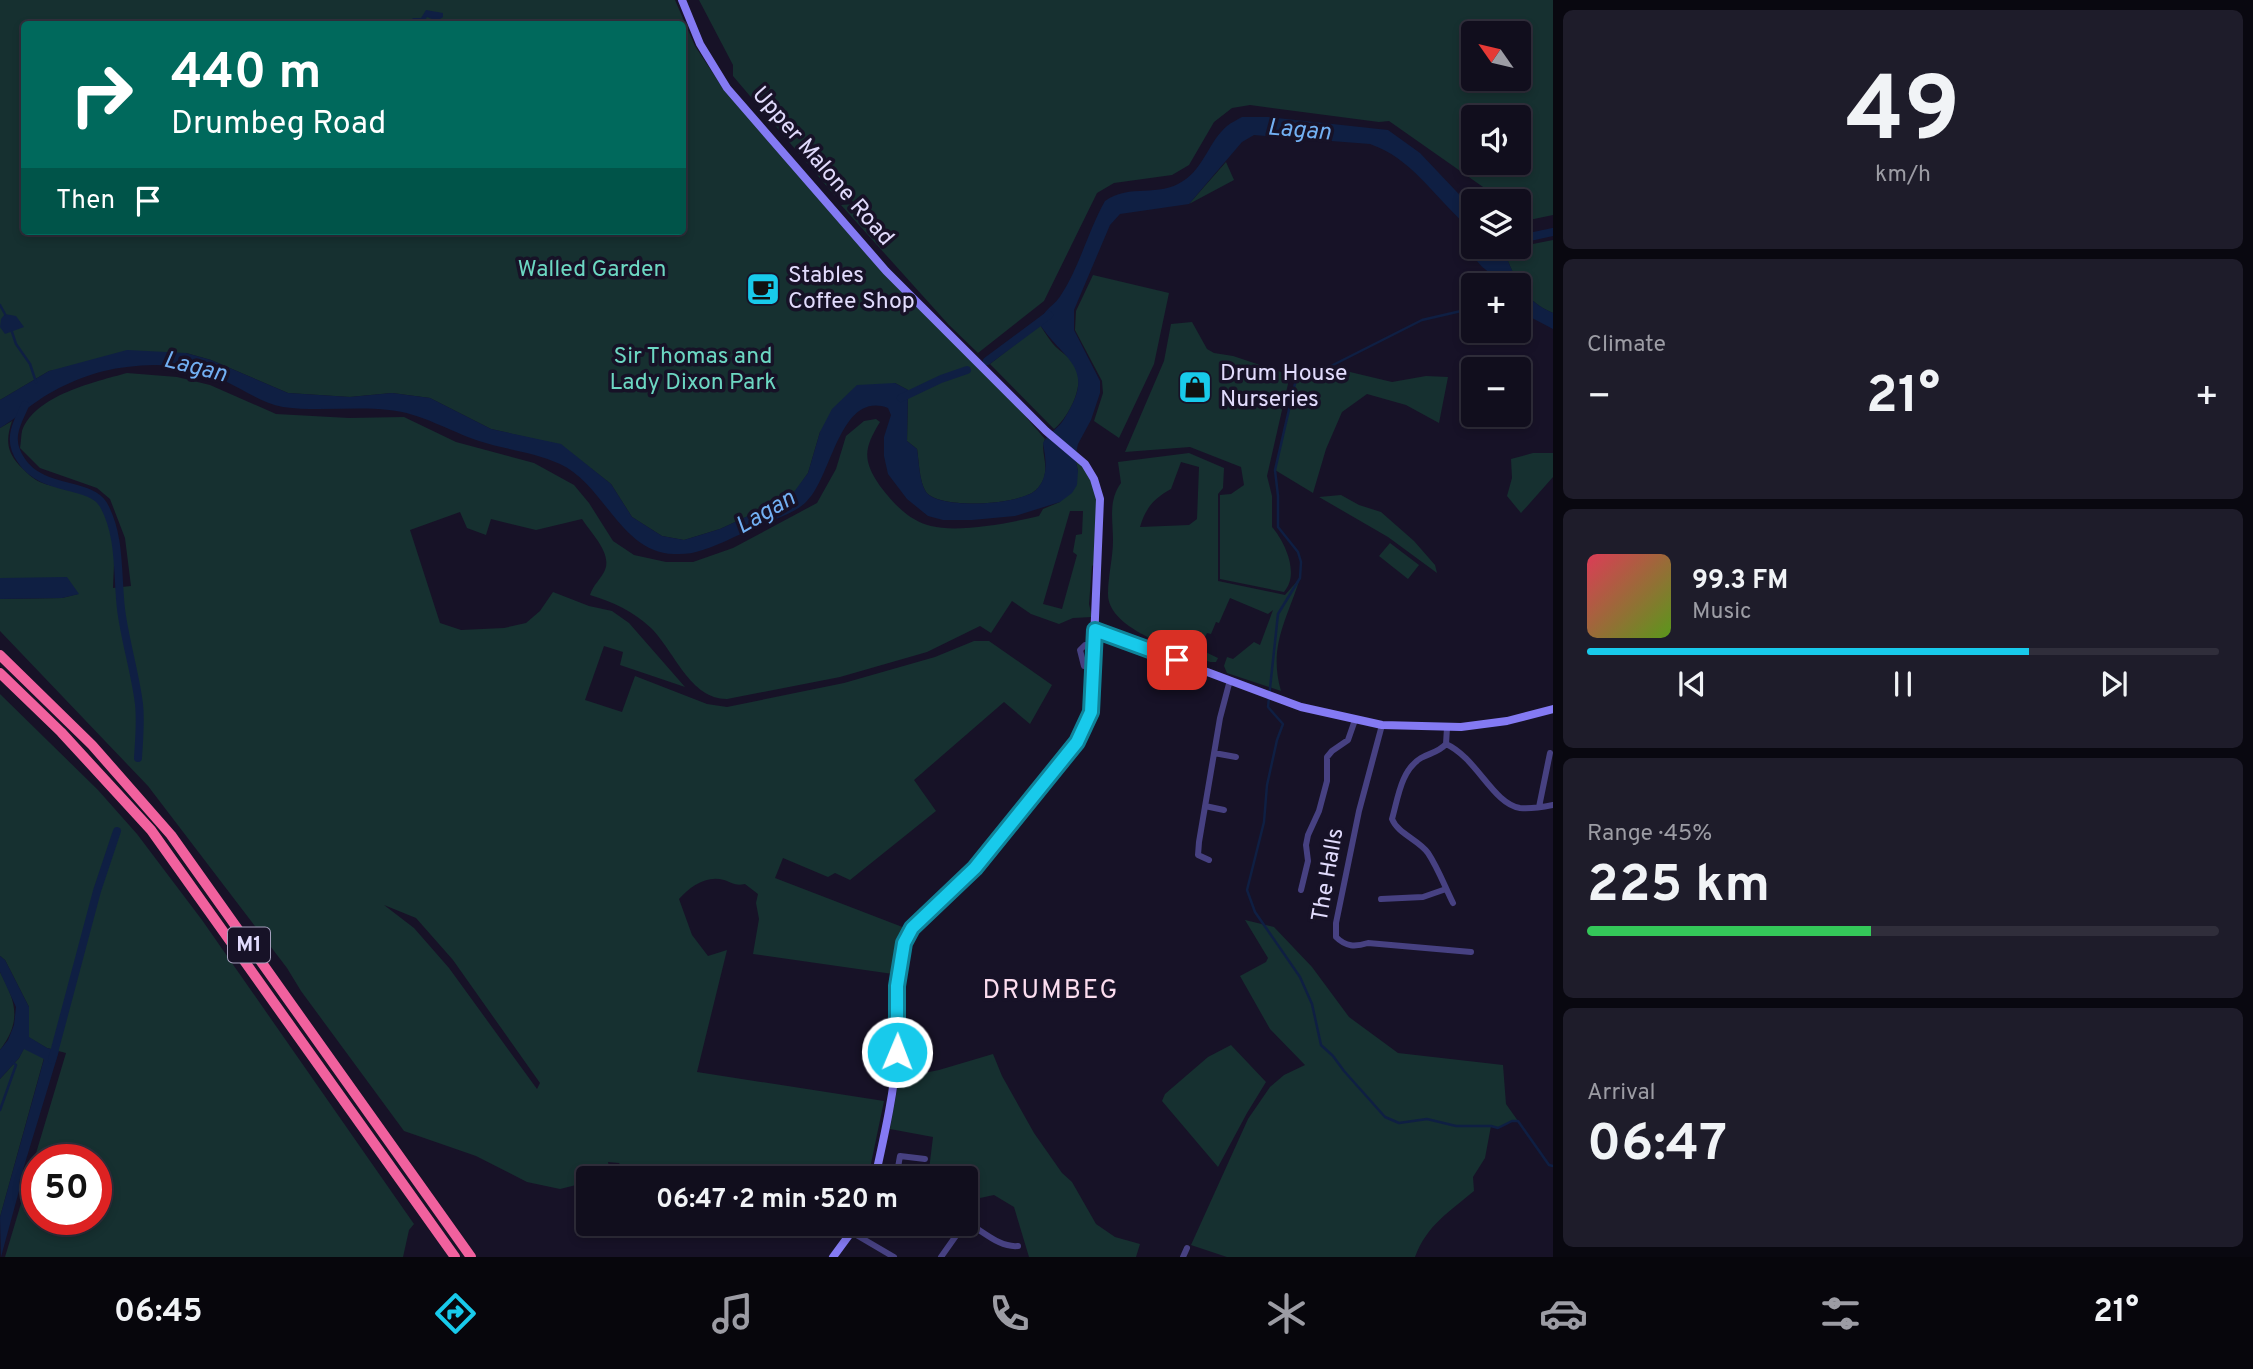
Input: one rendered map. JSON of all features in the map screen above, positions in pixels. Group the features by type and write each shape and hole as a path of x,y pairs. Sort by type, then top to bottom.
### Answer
{"highway":[{"name":"M1","path":"0,655 93,745 171,835 471,1257"},
{"name":"M1","path":"0,673 61,732 151,830 455,1257"}],"main road":[{"name":"Upper Malone Road","path":"682,0 700,44 727,88 886,271 1046,430 1085,464 1094,479 1100,499 1095,630"},
{"path":"878,1166 897,1052 897,986 904,943 912,928 975,868 1077,742 1091,712 1095,630 1315,711 1382,725 1447,728 1507,721 1553,709"},
{"path":"833,1257 850,1236"}],"street":[{"path":"1084,666 1080,650 1085,645 1095,645"},
{"path":"1209,860 1198,855 1214,753 1230,680"},
{"path":"1301,890 1308,861 1308,835 1319,811 1327,780 1327,757 1348,740 1355,720"},
{"name":"The Halls","path":"1382,725 1359,811 1336,923 1336,937 1342,943 1353,947 1368,943 1471,953"},
{"path":"1446,744 1447,728"},
{"path":"1446,744 1465,755 1505,803 1520,808 1553,806"},
{"path":"1446,744 1423,757 1408,771 1395,807 1394,824 1428,853 1452,903"},
{"path":"1214,753 1236,757"},
{"path":"1539,807 1550,753"},
{"path":"1205,806 1224,810"},
{"path":"1381,899 1423,897 1446,888"},
{"path":"898,1166 900,1156 925,1159"},
{"path":"978,1230 1010,1247 1018,1246"},
{"path":"858,1236 894,1257"},
{"path":"941,1257 956,1236"},
{"path":"1183,1257 1187,1248"}],"green space":[{"name":"Sir Thomas and Lady Dixon Park","path":"0,0 675,0 684,21 21,21 21,235 686,235 686,25 695,46 724,90 929,319 987,372 1045,439 1045,469 1042,483 1036,490 1014,499 963,503 934,498 924,487 917,449 907,441 908,390 895,383 820,432 808,473 792,496 720,529 684,540 662,536 632,517 611,484 561,445 491,429 430,398 392,393 350,397 288,393 211,360 186,353 49,371 0,400"},
{"path":"699,0 1553,0 1553,215 1531,220 1531,189 1486,189 1466,175 1531,175 1531,105 1461,105 1461,172 1389,121 1379,122 1250,105 1232,108 1214,122 1189,165 1172,175 1114,183 1097,193 1044,301 978,353 949,325 841,205 855,204 831,178 835,196 733,76 733,65"},
{"path":"1226,162 1234,180 1189,204"},
{"path":"1553,240 1553,313 1531,299 1531,273 1513,273 1507,259 1531,259 1531,244"},
{"path":"1093,275 1169,293 1154,364 1119,438 1094,421 1103,393 1102,381 1075,330 1076,311"},
{"path":"1192,322 1207,349 1214,353 1233,356 1290,375 1267,476 1272,496 1272,527 1286,549 1291,567 1289,585 1284,592 1220,579 1220,495 1231,494 1244,485 1241,467 1190,447 1125,452 1164,361 1171,324"},
{"path":"1040,325 1053,344 1075,364 1079,376 1073,402 1054,429 990,364"},
{"path":"1329,367 1392,382 1426,376 1448,377 1439,423 1406,405 1367,394 1342,412 1326,449 1313,493 1275,470 1297,375"},
{"path":"127,373 177,377 210,385 276,414 349,418 404,417 456,442 534,463 574,485 613,541 634,555 666,562 693,562 733,548 817,503 836,469 846,436 864,421 876,419 880,422 867,454 870,469 880,486 909,516 923,524 942,528 970,528 1039,516 1043,509 1060,502 1078,471 1075,458 1096,487 1096,563 1092,566 1089,604 1092,617 1073,618 1059,624 1031,614 1012,601 991,633 980,626 927,652 840,677 727,699 714,697 693,683 660,638 644,622 622,608 590,595 605,570 606,557 600,543 582,519 536,530 491,519 486,535 467,528 460,512 410,530 440,623 461,630 504,628 526,623 540,611 553,592 589,606 612,611 629,623 685,687 620,665 623,652 604,646 585,700 622,712 635,676 707,704 727,707 844,683 935,657 974,641 989,641 1052,685 1030,724 1004,702 914,780 936,811 850,880 835,873 828,877 783,858 775,878 905,928 895,954 893,974 753,954 759,919 756,903 758,894 745,884 711,879 693,886 679,899 692,935 708,956 727,950 697,1072 884,1101 870,1166 621,1166 619,1163 608,1162 609,1166 576,1166 576,1185 560,1189 527,1182 476,1156 404,1131 287,968 148,786 0,631 0,599 62,598 78,594 28,578 0,578 0,428 12,421 9,449 24,470 40,482 81,493 100,504 106,513 112,533 113,588 131,586 125,538 110,499 97,488 40,468 20,448 22,431 39,408 52,399 83,386","holes":["1070,511 1083,511 1082,534 1076,535 1073,552 1077,555 1062,609 1043,604","384,905 416,918 453,960 540,1083 537,1089 449,968 414,928"]},
{"path":"1189,453 1224,468 1223,488 1218,494 1218,581 1285,595 1300,578 1278,647 1281,691 1227,673 1224,666 1227,657 1233,659 1254,642 1260,645 1273,610 1268,614 1230,598 1219,623 1216,622 1211,634 1207,633 1199,649 1218,658 1216,662 1210,662 1165,645 1133,629 1120,619 1111,607 1108,594 1113,547 1112,511 1114,497 1121,483 1118,462","holes":["1181,462 1199,467 1197,519 1189,525 1140,527 1151,505 1171,489"]},
{"path":"1533,453 1553,453 1553,477 1521,513 1507,496 1512,478 1511,459"},
{"path":"1341,495 1359,505 1381,512 1414,541 1435,565 1437,573 1388,537 1319,497"},
{"path":"1390,543 1419,565 1408,579 1379,556"},
{"path":"0,694 98,790 137,834 202,920 414,1224 409,1230 403,1257 5,1257 21,1203 21,1235 112,1235 112,1144 39,1144 66,1053 47,1048 28,1037 29,1007 5,960 0,956"},
{"path":"1245,920 1274,927 1312,967 1349,1017 1398,1053 1503,1065 1506,1104 1518,1121 1498,1128 1491,1126 1485,1158 1473,1177 1474,1191 1432,1228 1415,1257 1227,1257 1191,1245 1248,1119 1270,1087 1284,1075 1305,1065 1270,1029 1240,976 1266,962 1268,958"},
{"path":"0,972 13,1002 14,1020 12,1030 0,1050"},
{"path":"1231,1045 1266,1082 1218,1167 1162,1101 1165,1094 1208,1057"},
{"path":"24,1048 44,1058 0,1217 0,1079 19,1058"},
{"path":"993,1054 1002,1076 1034,1133 1062,1173 1072,1182 1096,1224 1115,1237 1140,1244 1136,1257 1029,1257 1014,1207 994,1195 978,1198 978,1166 929,1166 933,1137 890,1129 899,1078 939,1070"}],"water":[{"path":"426,10 443,13 443,17 437,21 427,17 424,21 410,21 413,18 421,18"},
{"name":"Lagan","path":"1242,117 1268,117 1388,130 1420,153 1461,196 1461,220 1421,178 1385,150 1370,144 1254,135 1242,142 1189,204 1120,214 1110,225 1074,310 1074,330 1100,381 1100,393 1091,420 1078,444 1075,458 1077,485 1072,493 1060,502 1015,516 943,520 928,516 907,499 888,474 884,437 891,415 888,408 871,406 858,412 847,424 815,491 801,507 711,547 679,554 656,551 640,542 626,530 589,486 560,464 550,460 479,441 424,418 401,412 376,409 309,409 275,405 225,381 189,369 165,365 140,366 93,374 49,394 0,428 0,400 49,371 127,350 186,353 211,360 288,393 350,397 392,393 430,398 491,429 561,444 611,484 632,517 662,536 684,540 720,529 791,496 808,473 820,432 832,409 857,385 895,383 908,390 907,441 917,449 926,492 934,498 962,503 1014,499 1027,495 1040,485 1045,468 1043,443 1064,419 1074,402 1078,377 1074,367 1040,325 1043,315 1068,284 1105,201 1124,193 1164,189 1183,181 1196,169 1215,139"},
{"path":"1476,259 1507,259 1513,273 1490,273"},
{"path":"1531,299 1553,313 1553,329 1531,317"},
{"path":"5,314 16,316 24,327 5,334 0,327"},
{"path":"67,577 79,594 62,598 0,599 0,578"},
{"path":"0,956 5,960 29,1007 29,1037 47,1048 59,1051 31,1144 21,1144 19,1191 1,1257 0,1217 44,1059 24,1049 0,1079 0,1050 14,1025 16,1007 0,972"}],"waterway":[{"path":"1531,237 1553,232"},
{"path":"0,305 5,314"},
{"path":"1461,311 1422,320 1329,367 1297,375 1275,470 1278,527 1298,552 1301,562 1300,578 1278,614 1268,707 1283,724 1267,785 1264,822 1247,890 1255,912 1300,977 1312,1004 1321,1045 1385,1117 1399,1123 1427,1119 1456,1126 1498,1128 1518,1121 1549,1165 1553,1166"},
{"path":"987,361 1049,315"},
{"path":"12,332 16,344 30,364 36,382"},
{"path":"901,398 967,370"},
{"path":"25,405 14,438 15,449 21,460 40,477 96,497 109,516 117,555 123,621 139,704 138,758"},
{"path":"52,1060 97,891 117,831"},
{"path":"0,1110 16,1065 12,1062"}],"place":[{"name":"Stables Coffee Shop","path":"763,289"},
{"name":"Drum House Nurseries","path":"1195,387"}],"district":[{"name":"DRUMBEG","path":"1051,991"}],"route":[{"path":"897,1052 897,986 904,943 912,928 975,868 1077,742 1088,722 1093,703 1095,630 1177,660"}],"park label":[{"name":"Walled Garden","path":"592,270"}]}
